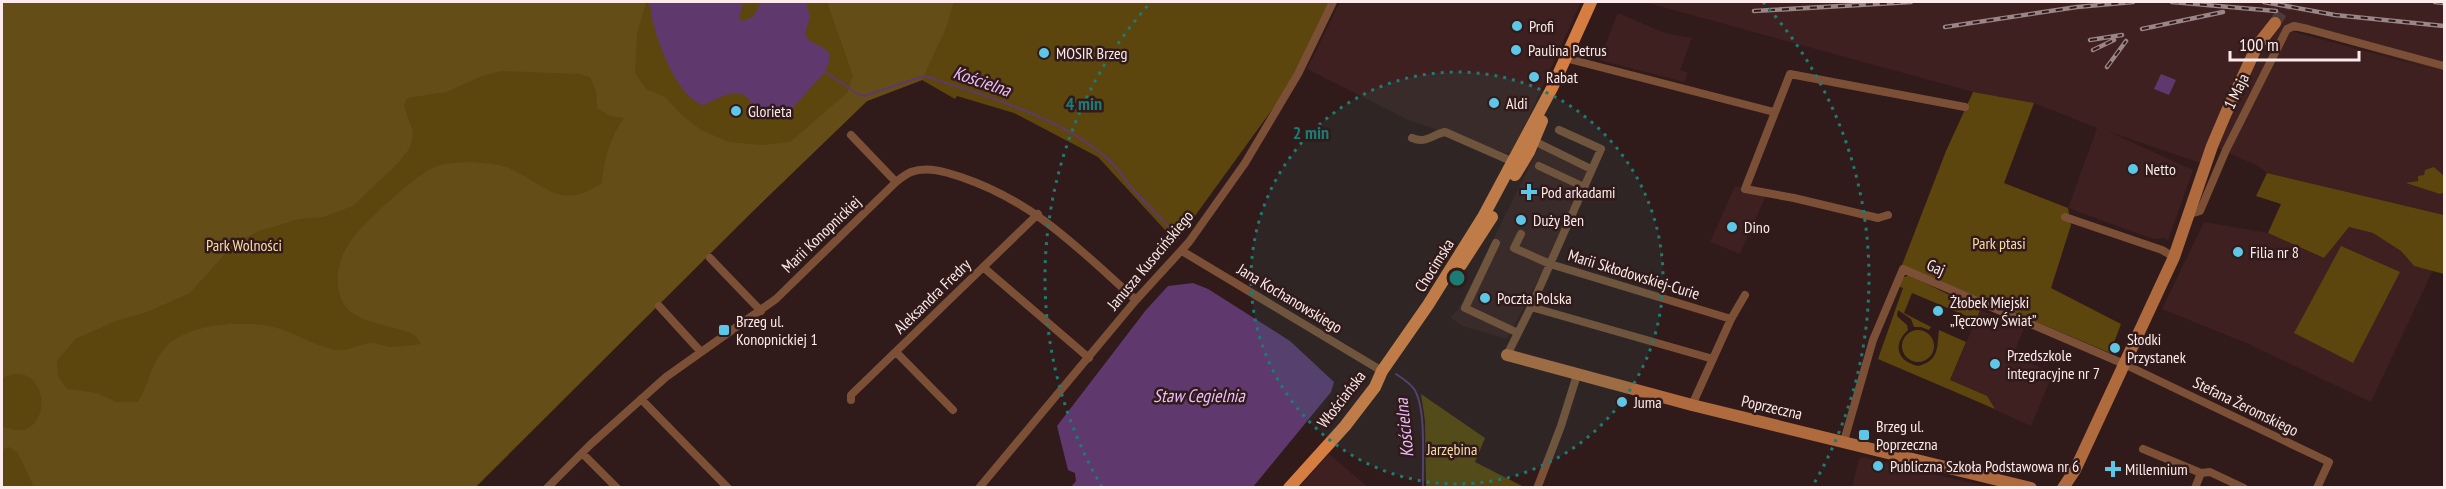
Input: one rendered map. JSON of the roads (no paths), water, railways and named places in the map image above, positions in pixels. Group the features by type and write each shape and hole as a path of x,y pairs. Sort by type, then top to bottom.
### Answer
{"main road":[{"name":"Chocimska","path":"1428,305 1446,285 1481,237 1591,2"},
{"name":"Chocimska","path":"1517,164 1534,141 1552,88"},
{"name":"Włościańska","path":"1289,488 1325,446 1369,383 1382,371 1428,305"}],"street":[{"name":"Janusza Kusocińskiego","path":"979,488 1136,300 1182,251 1245,163 1298,74 1333,2"},
{"name":"1 Maja","path":"2065,488 2175,257 2226,113 2258,46 2274,22"},
{"name":"1 Maja","path":"2190,214 2200,211 2226,150 2287,28 2294,26 2308,29 2445,66"},
{"path":"1565,58 1774,112"},
{"path":"1888,215 1878,218 1745,189 1790,74 1965,107"},
{"name":"Marii Skłodowskiej-Curie","path":"1559,130 1601,149 1550,264 1731,319"},
{"path":"1412,138 1419,141 1445,132 1517,164"},
{"path":"851,135 896,182"},
{"path":"1534,141 1591,169"},
{"path":"1539,166 1584,187"},
{"name":"Marii Konopnickiej","path":"547,488 666,377 761,311 909,172 938,170 996,191 1038,214 1136,300"},
{"name":"Aleksandra Fredry","path":"851,400 851,395 1038,214"},
{"path":"2065,217 2162,250 2175,257"},
{"path":"1507,355 1550,264 1514,248 1521,234"},
{"path":"1496,243 1465,308 1518,333"},
{"name":"Jana Kochanowskiego","path":"1182,251 1382,371"},
{"path":"710,258 761,311"},
{"path":"983,267 1089,358"},
{"name":"Gaj","path":"1844,441 1873,340 1903,269 2124,364"},
{"path":"1692,405 1731,319 1745,294"},
{"path":"659,306 701,351"},
{"path":"1531,308 1713,359"},
{"path":"896,352 953,410"},
{"name":"Poprzeczna","path":"1507,355 1692,405 2031,488"},
{"name":"Stefana Żeromskiego","path":"2124,364 2329,462 2317,488"},
{"path":"1538,486 1561,426 1577,375"},
{"path":"641,399 728,488"},
{"path":"2143,449 2201,473 2210,472 2244,488"},
{"path":"582,453 617,488"},
{"name":"1 Maja","path":"2073,488 2075,470"},
{"path":"2195,488 2201,473"}],"water":[{"path":"650,2 743,2 739,19 742,21 753,17 761,2 806,2 810,17 805,34 807,38 829,53 829,62 825,72 788,113 765,120 754,109 750,101 740,93 728,94 703,105 693,100 674,76 654,28"},
{"path":"2161,74 2176,80 2169,95 2154,89"},
{"name":"Staw Cegielnia","path":"1193,283 1208,289 1290,341 1334,382 1331,392 1253,487 1071,487 1076,481 1075,473 1068,470 1057,426 1146,310 1168,286"}],"waterway":[{"name":"Kościelna","path":"824,71 864,96 920,77 928,77 999,100 1047,120 1090,144 1108,159 1137,194 1179,238"},
{"name":"Kościelna","path":"1396,374 1414,389 1421,409 1423,488"}],"tunnel":[{"path":"2275,23 2288,2"}],"railway":[{"path":"1754,11 1911,2"},
{"path":"1945,27 2077,7 2133,2"},
{"path":"2172,2 2276,11"},
{"path":"2264,2 2335,15 2444,26"},
{"path":"2435,2 2444,3"},
{"path":"2142,29 2223,12"},
{"path":"2090,40 2122,35"},
{"path":"2093,50 2114,40"},
{"path":"2107,67 2126,41"}],"place":[{"name":"Profi","path":"1517,26"},
{"name":"Paulina Petrus","path":"1516,50"},
{"name":"MOSIR Brzeg","path":"1044,53"},
{"name":"Rabat","path":"1534,77"},
{"name":"Aldi","path":"1494,103"},
{"name":"Glorieta","path":"736,111"},
{"name":"Netto","path":"2133,169"},
{"name":"Pod arkadami","path":"1529,192"},
{"name":"Duży Ben","path":"1521,220"},
{"name":"Dino","path":"1732,227"},
{"name":"Filia nr 8","path":"2238,252"},
{"name":"Poczta Polska","path":"1485,298"},
{"name":"Żłobek Miejski „Tęczowy Świat”","path":"1938,311"},
{"name":"Brzeg ul. Konopnickiej 1","path":"724,330"},
{"name":"Słodki Przystanek","path":"2115,348"},
{"name":"Przedszkole integracyjne nr 7","path":"1995,364"},
{"name":"Juma","path":"1622,402"},
{"name":"Brzeg ul. Poprzeczna","path":"1864,435"},
{"name":"Publiczna Szkoła Podstawowa nr 6","path":"1878,466"},
{"name":"Millennium","path":"2113,469"}],"park label":[{"name":"Park ptasi","path":"1999,243"},
{"name":"Park Wolności","path":"244,245"},
{"name":"Jarzębina","path":"1452,449"}]}
